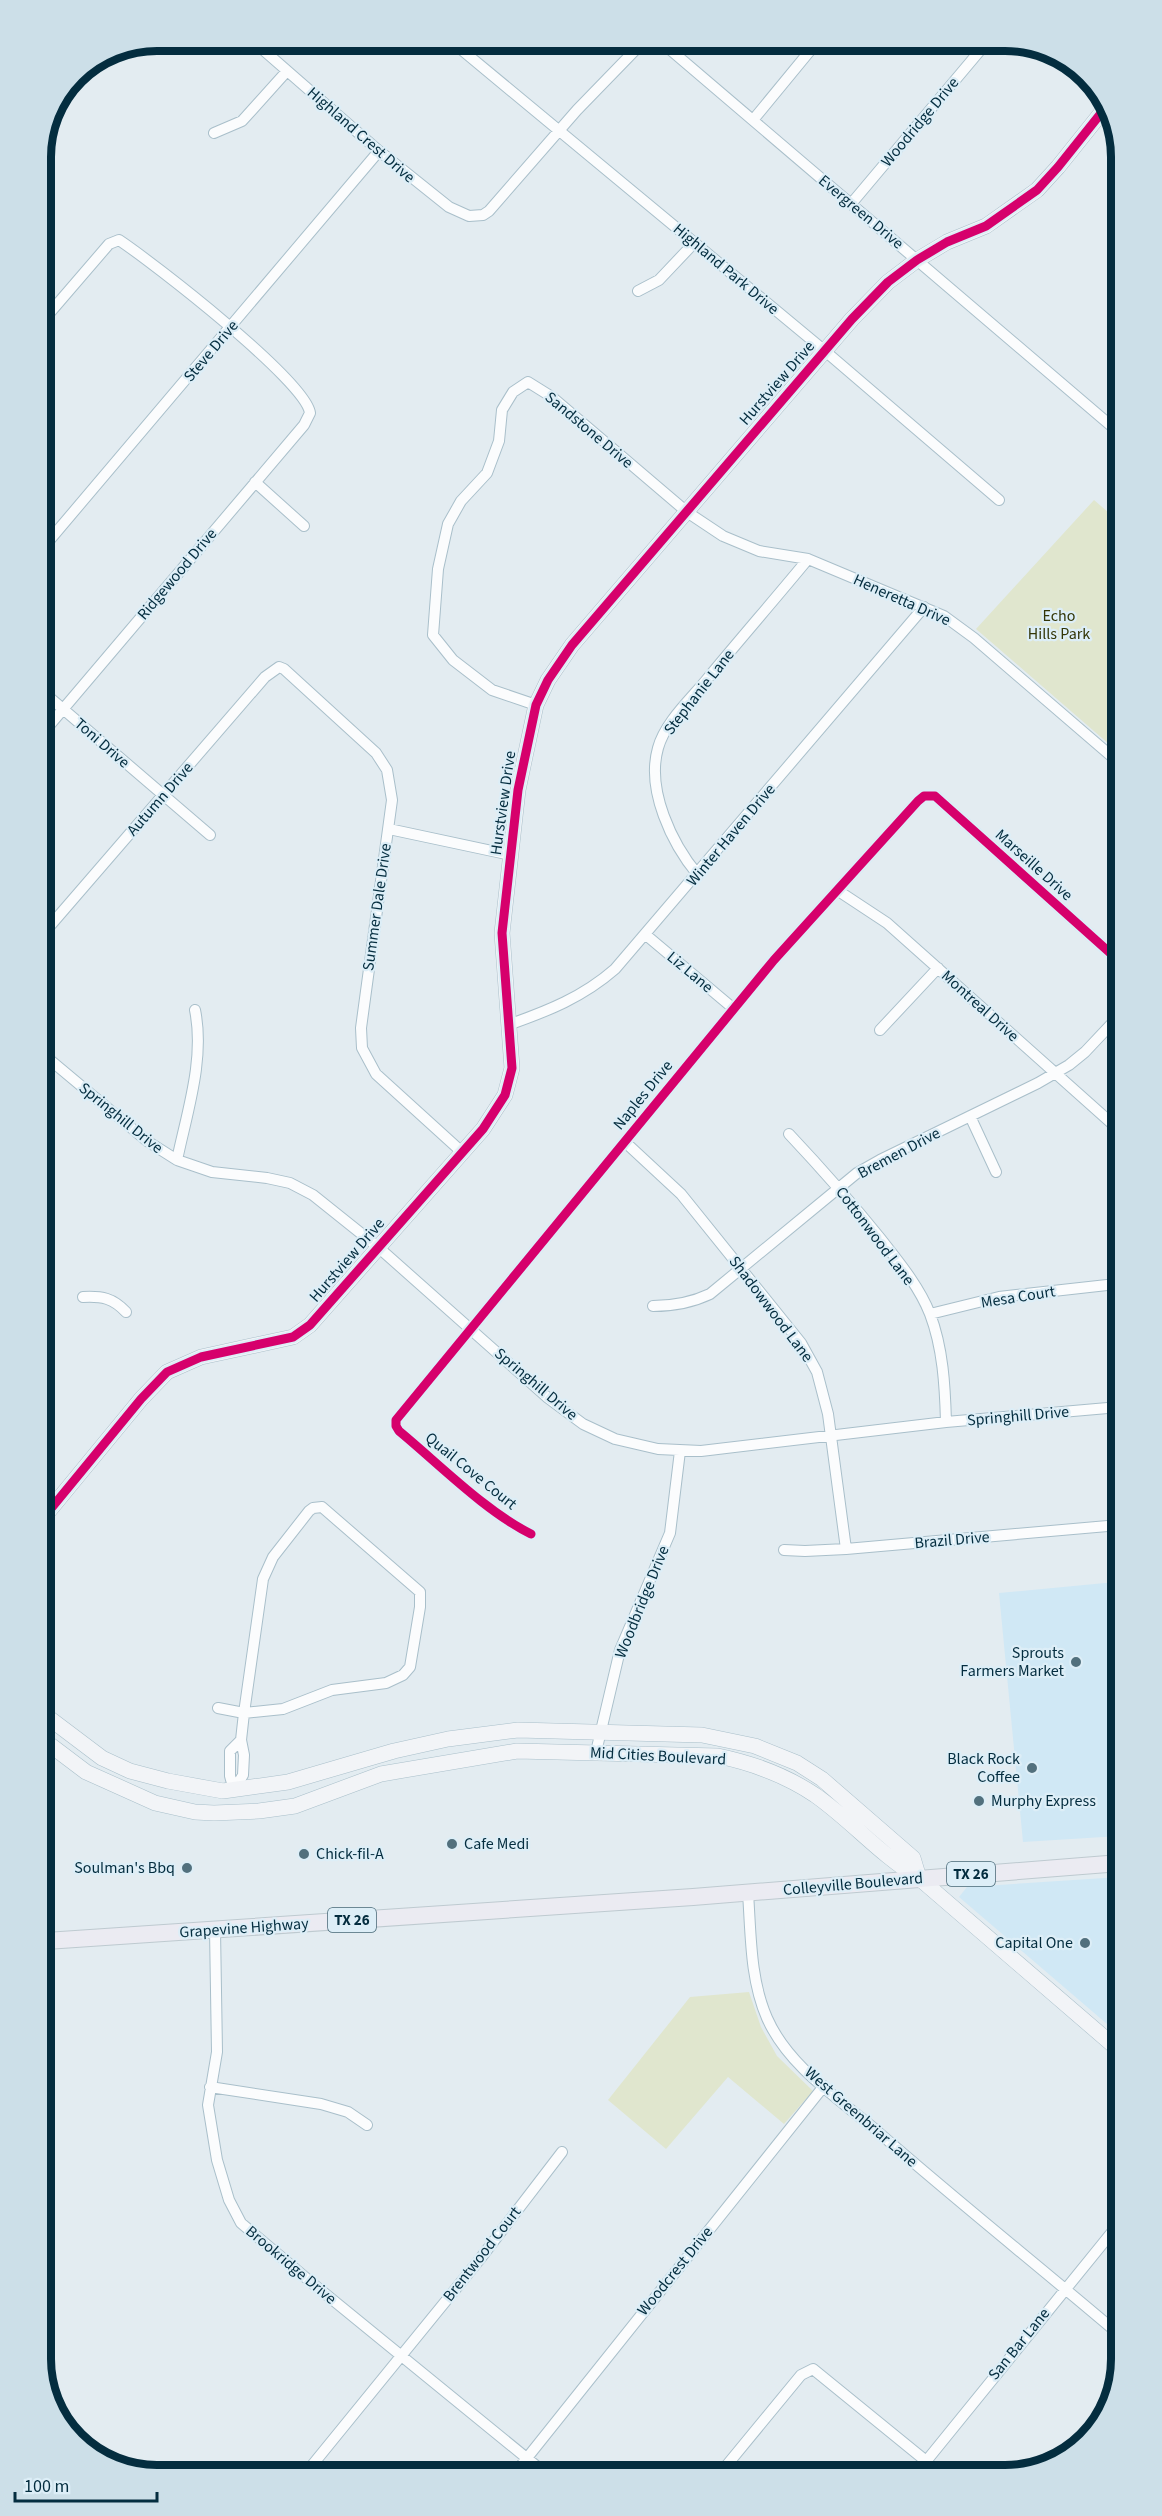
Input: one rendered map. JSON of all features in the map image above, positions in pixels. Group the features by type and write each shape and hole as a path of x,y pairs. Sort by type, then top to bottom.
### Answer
{"main road":[{"name":"Hurstview Drive","path":"51,1508 141,1399 167,1372 201,1357 292,1337 310,1325 463,1153 498,1109 510,1082 512,1054 502,933 518,790 536,705 548,680 572,645 825,351 888,282 917,260 947,242 986,226 1037,190 1101,113"},
{"name":"Mid Cities Boulevard","path":"51,1720 102,1758 130,1771 210,1789 234,1790 288,1782 448,1738 518,1730 702,1735 755,1746 797,1763 841,1794 913,1858 919,1878"},
{"path":"51,1734 57,1726"},
{"name":"Mid Cities Boulevard","path":"51,1746 86,1772 155,1803 195,1812 237,1813 295,1806 381,1774 483,1755 518,1751 718,1756 764,1768 815,1796 894,1863 919,1878"},
{"path":"234,1790 237,1813"},
{"name":"Colleyville Boulevard","path":"658,1899 1111,1864"},
{"path":"919,1878 1111,2043"},
{"name":"Grapevine Highway","path":"51,1941 658,1899"}],"street":[{"name":"Highland Crest Drive","path":"265,51 379,151 449,207 460,213 477,217 489,211 560,131"},
{"name":"Highland Park Drive","path":"463,51 825,351 999,500"},
{"path":"560,131 635,51"},
{"name":"Evergreen Drive","path":"672,51 1111,426"},
{"path":"753,120 810,51"},
{"name":"Woodridge Drive","path":"851,204 980,51"},
{"path":"214,133 242,121 287,71"},
{"name":"Steve Drive","path":"51,538 379,151"},
{"path":"51,311 114,240 131,248 230,328"},
{"path":"638,291 659,279 694,243"},
{"name":"Ridgewood Drive","path":"51,723 304,425 310,413 305,399 295,386 230,328"},
{"name":"Sandstone Drive","path":"536,705 492,690 453,660 433,635 438,569 448,524 461,501 487,473 499,441 502,410 513,392 528,382 552,397 687,512"},
{"path":"255,482 304,526"},
{"name":"Heneretta Drive","path":"687,512 723,536 759,551 808,559 944,616 974,638 1111,756"},
{"name":"Stephanie Lane","path":"698,874 685,859 665,820 656,775 658,746 680,712 808,559"},
{"name":"Winter Haven Drive","path":"508,1025 545,1012 597,985 615,969 924,607"},
{"name":"Autumn Drive","path":"51,924 265,677 279,667"},
{"name":"Summer Dale Drive","path":"279,667 303,685 382,760 387,770 392,800 366,982 361,1028 362,1048 375,1074 463,1153"},
{"name":"Toni Drive","path":"51,699 210,835"},
{"name":"Naples Drive","path":"396,1426 397,1418 470,1328 774,960 918,801 929,795"},
{"name":"Marseille Drive","path":"929,795 935,796 1111,954"},
{"path":"389,829 511,855"},
{"name":"Montreal Drive","path":"837,890 886,923 1111,1123"},
{"name":"Liz Lane","path":"646,935 734,1009"},
{"path":"880,1030 938,968"},
{"path":"177,1160 199,1051 199,1032 195,1010"},
{"name":"Bremen Drive","path":"653,1306 675,1306 693,1302 710,1294 839,1188 880,1160 1055,1073 1085,1052 1111,1024"},
{"name":"Springhill Drive","path":"51,1061 147,1141 177,1160 212,1172 290,1183 334,1211 378,1247 548,1398 583,1424 615,1439 631,1444 680,1451 732,1448 946,1422 1111,1408"},
{"path":"970,1116 996,1172"},
{"name":"Cottonwood Lane","path":"789,1134 839,1188 896,1259 930,1314 941,1358 946,1422"},
{"name":"Shadowwood Lane","path":"625,1142 681,1194 801,1343 817,1372 831,1436 846,1549"},
{"name":"Mesa Court","path":"930,1314 999,1298 1107,1285"},
{"path":"83,1297 103,1297 119,1305 126,1312"},
{"name":"Quail Cove Court","path":"396,1426 500,1516 531,1534"},
{"name":"Woodbridge Drive","path":"596,1752 620,1650 670,1533 680,1451"},
{"path":"218,1708 244,1713 284,1709 332,1690 386,1683 403,1675 410,1667 420,1607 420,1592 322,1508 309,1511 267,1568 256,1616 244,1713 241,1740 244,1755 243,1776 234,1790"},
{"name":"Brazil Drive","path":"784,1550 846,1549 1111,1526"},
{"name":"West Greenbriar Lane","path":"748,1893 753,1969 758,1994 767,2019 783,2046 824,2086 1111,2327"},
{"name":"Brookridge Drive","path":"215,1930 217,2052 208,2105 211,2139 229,2200 241,2223 535,2465"},
{"name":"Woodcrest Drive","path":"521,2465 824,2086"},
{"path":"210,2087 321,2104 348,2112 367,2125"},
{"name":"Brentwood Court","path":"312,2465 402,2356 562,2152"},
{"name":"San Bar Lane","path":"923,2465 1111,2232"},
{"path":"727,2465 801,2375 813,2369 923,2465"}],"shaded area":[{"path":"1111,1583 1111,1837 1023,1842 999,1593"},
{"path":"1111,1878 1111,2027 959,1897 967,1887"}],"green space":[{"name":"Echo Hills Park","path":"1094,500 1111,515 1111,746 976,629"},
{"path":"749,1992 761,2027 777,2056 813,2091 784,2124 728,2077 666,2149 608,2100 690,1997"}],"cycle path":[{"path":"51,1508 141,1399 167,1372 201,1357 293,1337 310,1325 483,1129 505,1095 512,1068 502,933 518,790 536,705 548,680 572,645 852,319 888,282 917,260 947,242 986,226 1037,190 1101,113"},
{"path":"531,1534 497,1513 463,1486 399,1431 396,1420 774,960 918,801 924,796 935,796 1111,954"}],"place":[{"name":"Sprouts Farmers Market","path":"1076,1662"},
{"name":"Black Rock Coffee","path":"1032,1768"},
{"name":"Murphy Express","path":"979,1801"},
{"name":"Cafe Medi","path":"452,1844"},
{"name":"Chick-fil-A","path":"304,1854"},
{"name":"Soulman's Bbq","path":"187,1868"},
{"name":"Capital One","path":"1085,1943"}]}
